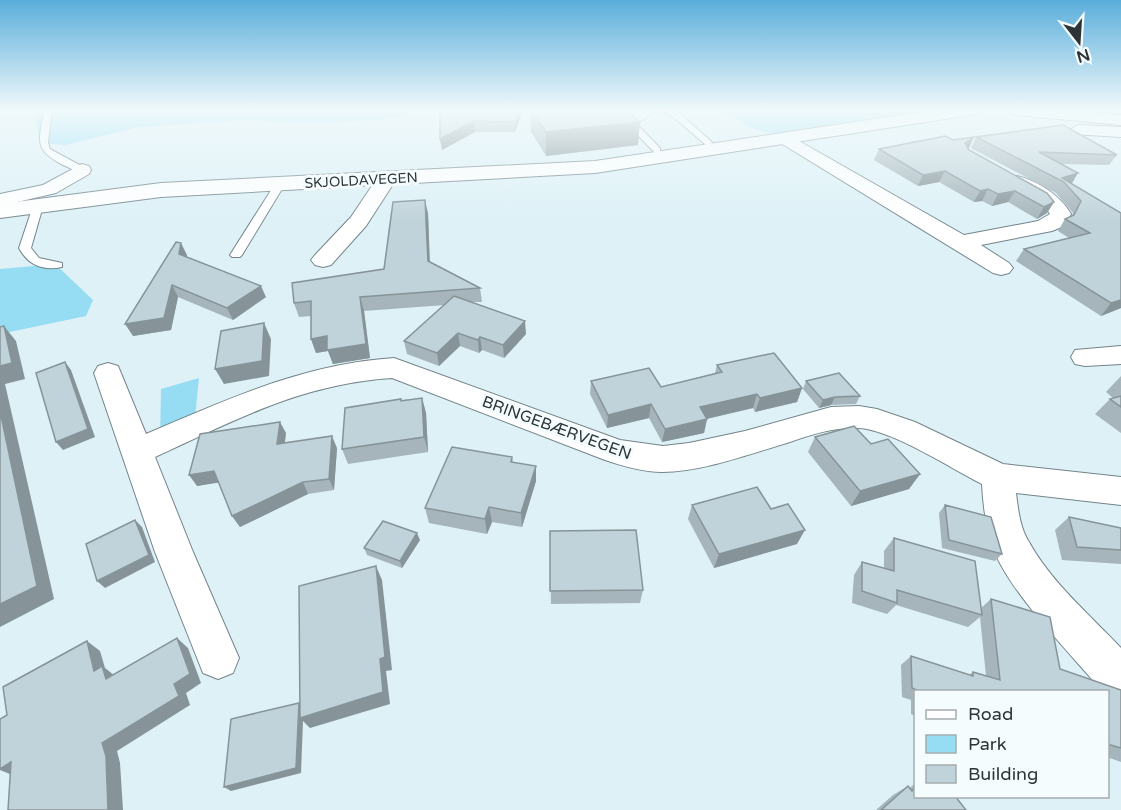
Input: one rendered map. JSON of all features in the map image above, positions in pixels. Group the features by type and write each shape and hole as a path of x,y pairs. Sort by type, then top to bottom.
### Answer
{"main road":[{"name":"SKJOLDAVEGEN","path":"0,211 161,190 595,167 721,148"}],"street":[{"path":"802,148 961,242 1000,268"},
{"path":"0,200 49,189 82,170"},
{"path":"961,242 1044,226 1056,221 1061,214 1058,207 1048,200 1000,172"},
{"path":"323,260 354,227 379,194 387,178"},
{"path":"1085,357 1121,355"},
{"name":"BRINGEBÆRVEGEN","path":"138,452 258,398 299,383 340,372 394,368 616,452 640,457 663,459 689,456 745,443 831,418 859,417 877,420 904,430 998,477 1121,490"},
{"path":"108,373 174,552 218,658"},
{"path":"998,477 1001,513 1012,549 1040,588 1121,680"}],"lane":[{"path":"45,148 57,158 82,170"},
{"path":"236,255 280,184"},
{"path":"38,206 25,248 34,262 41,265 58,265"}],"green space":[{"path":"55,264 93,300 86,316 0,334 0,269"},
{"path":"199,378 194,427 160,442 161,389"}],"building":[{"path":"968,148 1047,193 1054,202 1044,207 1015,191 998,194 988,189 980,191 945,171 923,175 879,149"},
{"path":"997,148 1104,148 1117,155 1039,152 1078,173 1062,178 1121,213 1121,300 1111,303 1024,249 1090,233 1065,219 1074,215 1081,201 1064,182"},
{"path":"425,200 428,261 480,288 360,297 366,344 327,350 327,336 311,339 311,301 294,303 292,283 384,269 393,202"},
{"path":"176,242 181,243 179,254 261,286 227,308 172,285 164,318 125,324"},
{"path":"454,296 525,321 503,345 480,337 478,340 458,333 437,353 404,341"},
{"path":"264,323 262,361 215,369 221,331"},
{"path":"4,326 12,363 0,366 0,327"},
{"path":"774,353 802,388 760,398 757,394 700,407 707,419 665,429 651,404 608,415 591,381 649,368 661,387 722,372 717,365"},
{"path":"65,362 88,429 56,442 36,373"},
{"path":"839,373 860,396 823,400 806,381"},
{"path":"1121,396 1121,407 1110,399"},
{"path":"422,398 424,437 342,449 345,408"},
{"path":"0,411 37,586 0,604"},
{"path":"280,422 277,444 332,436 329,479 303,482 232,516 214,471 189,475 200,434"},
{"path":"854,426 871,444 888,439 920,474 860,491 815,437"},
{"path":"452,447 512,457 511,462 536,466 521,513 489,507 485,519 425,508"},
{"path":"757,487 771,509 788,504 805,530 719,554 692,505"},
{"path":"945,505 991,517 1002,554 949,540"},
{"path":"1069,517 1121,528 1121,550 1077,547"},
{"path":"135,520 149,555 97,581 86,544"},
{"path":"383,521 417,533 400,561 364,548"},
{"path":"636,530 643,590 550,591 550,531"},
{"path":"894,538 975,561 982,615 897,590 897,603 862,591 862,562 894,571"},
{"path":"376,566 385,657 380,659 383,692 300,718 299,586"},
{"path":"991,599 1050,617 1060,669 1121,690 1121,748 1109,745 1109,690 916,690 912,688 911,656 973,676 973,672 1000,680"},
{"path":"177,638 190,674 174,684 179,696 102,743 106,756 108,810 8,810 11,762 0,769 0,719 7,715 3,687 87,641 94,671 102,666 106,679"},
{"path":"299,703 296,768 224,787 231,719"},
{"path":"908,786 912,791 914,788 914,798 957,798 966,810 881,810"}]}
